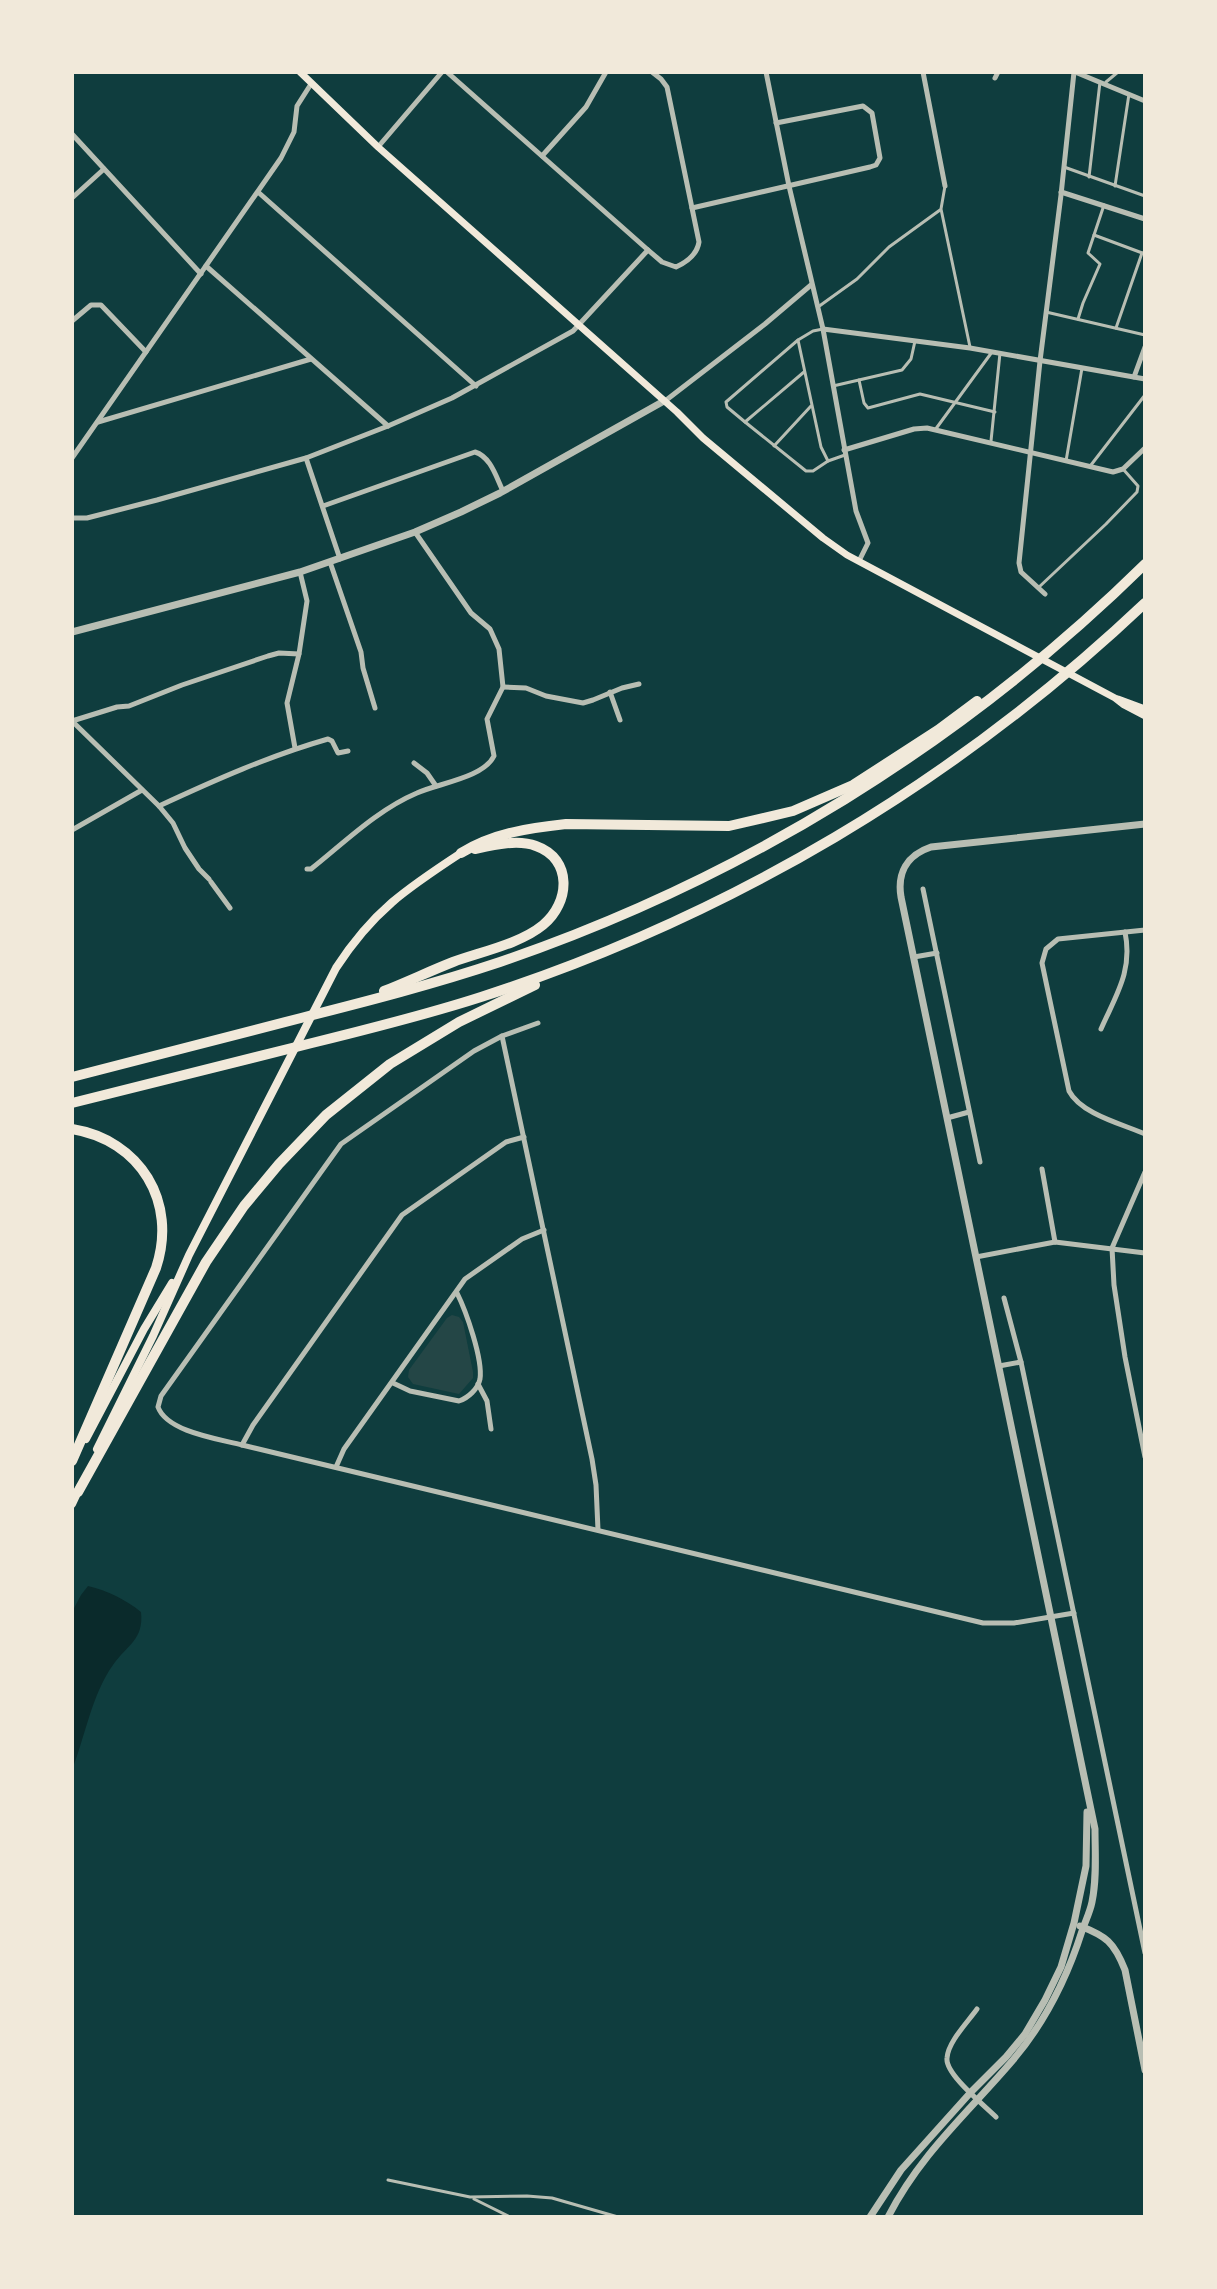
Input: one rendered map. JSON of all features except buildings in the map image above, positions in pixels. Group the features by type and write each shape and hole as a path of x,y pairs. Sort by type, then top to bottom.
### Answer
{"highway":[{"path":"72,1077 443,980 529,952 622,915 705,877 800,826 885,774 967,717 1089,617 1145,564"},
{"path":"78,1492 213,1250 253,1195 297,1144 347,1098 412,1049 471,1015 758,881 890,804 1020,711 1145,603"},
{"path":"461,853 480,842 509,832 552,825 729,826 793,811 853,785 938,730 998,686 1021,674"},
{"path":"331,1010 521,937 545,924 557,910 563,896 563,875 556,860 544,850 530,844 515,844 461,853"},
{"path":"72,1103 422,1015 511,987 605,952"},
{"path":"72,1129 107,1139 143,1169 155,1190 161,1210 162,1234 156,1268 72,1463"}],"main road":[{"path":"300,72 378,147 580,326 661,403 823,538 859,562 1097,689 1145,709"},
{"path":"1115,698 1145,716"},
{"path":"72,1504 189,1255 344,955 372,920 405,890 461,853"},
{"path":"72,1463 144,1329 189,1255"}],"street":[{"path":"378,147 444,72 662,262 676,267 695,253 699,242 667,87 652,72"},
{"path":"542,156 586,107 606,72"},
{"path":"766,72 823,329 856,511 868,543 859,562"},
{"path":"923,72 945,186"},
{"path":"1045,594 1019,569 1040,361 1075,72 1145,101"},
{"path":"72,458 281,158 294,132 297,106 311,84"},
{"path":"692,208 876,165 881,153 872,113 863,106 776,123"},
{"path":"72,134 201,274"},
{"path":"72,198 104,169"},
{"path":"258,192 476,386"},
{"path":"1061,192 1145,219"},
{"path":"72,518 87,518 306,458 388,426 476,386 580,326 648,250"},
{"path":"206,266 388,426"},
{"path":"72,632 300,572 415,532 461,512 661,403 811,285"},
{"path":"72,321 91,305 101,305 146,352"},
{"path":"823,329 970,348 1145,379"},
{"path":"1134,377 1145,347"},
{"path":"98,422 312,359"},
{"path":"845,453 914,429 927,428 1113,472 1123,469 1145,448"},
{"path":"323,506 475,452 487,460 503,491"},
{"path":"306,458 340,559"},
{"path":"307,869 311,869 384,809 474,773 490,763 494,756 487,719 503,687 499,649 493,634 471,613 415,532"},
{"path":"330,562 361,652 375,708"},
{"path":"295,748 287,703 307,601 300,572"},
{"path":"230,908 199,869 173,823 159,806 72,721 129,706 268,656 299,654"},
{"path":"503,687 526,688 546,696 583,703 639,684"},
{"path":"610,692 620,720"},
{"path":"159,806 246,766 295,748 328,739 338,753 348,751"},
{"path":"414,763 427,773 436,786"},
{"path":"72,830 142,790"},
{"path":"870,2217 901,2170 1013,2060 1043,2020 1068,1971 1092,1902 1095,1876 1095,1829 899,888 903,869 914,855 931,847 1145,824"},
{"path":"923,889 980,1162"},
{"path":"1145,930 1058,939 1046,949 1042,963 1069,1091 1082,1107 1145,1134"},
{"path":"1101,1029 1125,975 1128,958 1125,932"},
{"path":"914,957 937,953"},
{"path":"538,1023 502,1036 474,1051 339,1146 161,1396 158,1407 164,1418 180,1428 242,1445 983,1623 1014,1623 1074,1613"},
{"path":"502,1036 592,1459 598,1530"},
{"path":"947,1118 969,1112"},
{"path":"242,1445 402,1215 506,1142 524,1137"},
{"path":"1042,1169 1055,1242"},
{"path":"1145,1172 1112,1248 1116,1299 1145,1457"},
{"path":"336,1467 344,1449 473,1272 522,1239 544,1230"},
{"path":"976,1257 1055,1242 1145,1253"},
{"path":"393,1383 410,1391 453,1401 465,1399 478,1384 480,1372 470,1321 457,1292"},
{"path":"1004,1298 1021,1362 1145,1953"},
{"path":"998,1367 1021,1362"},
{"path":"478,1384 487,1401 491,1429"},
{"path":"1137,1419 1145,1417"},
{"path":"888,2217 919,2165 1025,2034 1061,1967 1086,1866 1088,1801"},
{"path":"1074,1923 1106,1938 1119,1955 1138,2019 1145,2070"},
{"path":"977,2009 950,2047 947,2058 950,2070 996,2117"}],"lane":[{"path":"1089,177 1102,83 1118,72"},
{"path":"1115,186 1129,94"},
{"path":"1064,167 1145,195"},
{"path":"945,186 941,209 970,348"},
{"path":"1078,319 1100,264 1088,255 1104,205"},
{"path":"818,307 857,279 889,247 941,209"},
{"path":"1094,235 1143,254 1116,328"},
{"path":"1046,312 1145,335"},
{"path":"823,329 798,340 726,402 727,407 808,472 845,453"},
{"path":"798,340 821,447 828,461"},
{"path":"833,386 902,370 911,359 915,341"},
{"path":"935,430 992,352"},
{"path":"991,443 1000,353"},
{"path":"1066,461 1082,368"},
{"path":"745,422 804,372"},
{"path":"859,380 864,403 871,408 917,394 995,412"},
{"path":"1089,467 1145,395"},
{"path":"774,446 811,406"},
{"path":"1038,588 1137,492 1138,486 1123,469"},
{"path":"388,2180 470,2197 552,2198 618,2217"},
{"path":"470,2197 510,2217"}],"shaded area":[{"path":"452,1315 463,1322 473,1372 473,1378 459,1394 413,1384 408,1377 409,1370"},
{"path":"88,1586 129,1603 141,1612 141,1621 137,1636 106,1676 72,1770 72,1612"}]}
